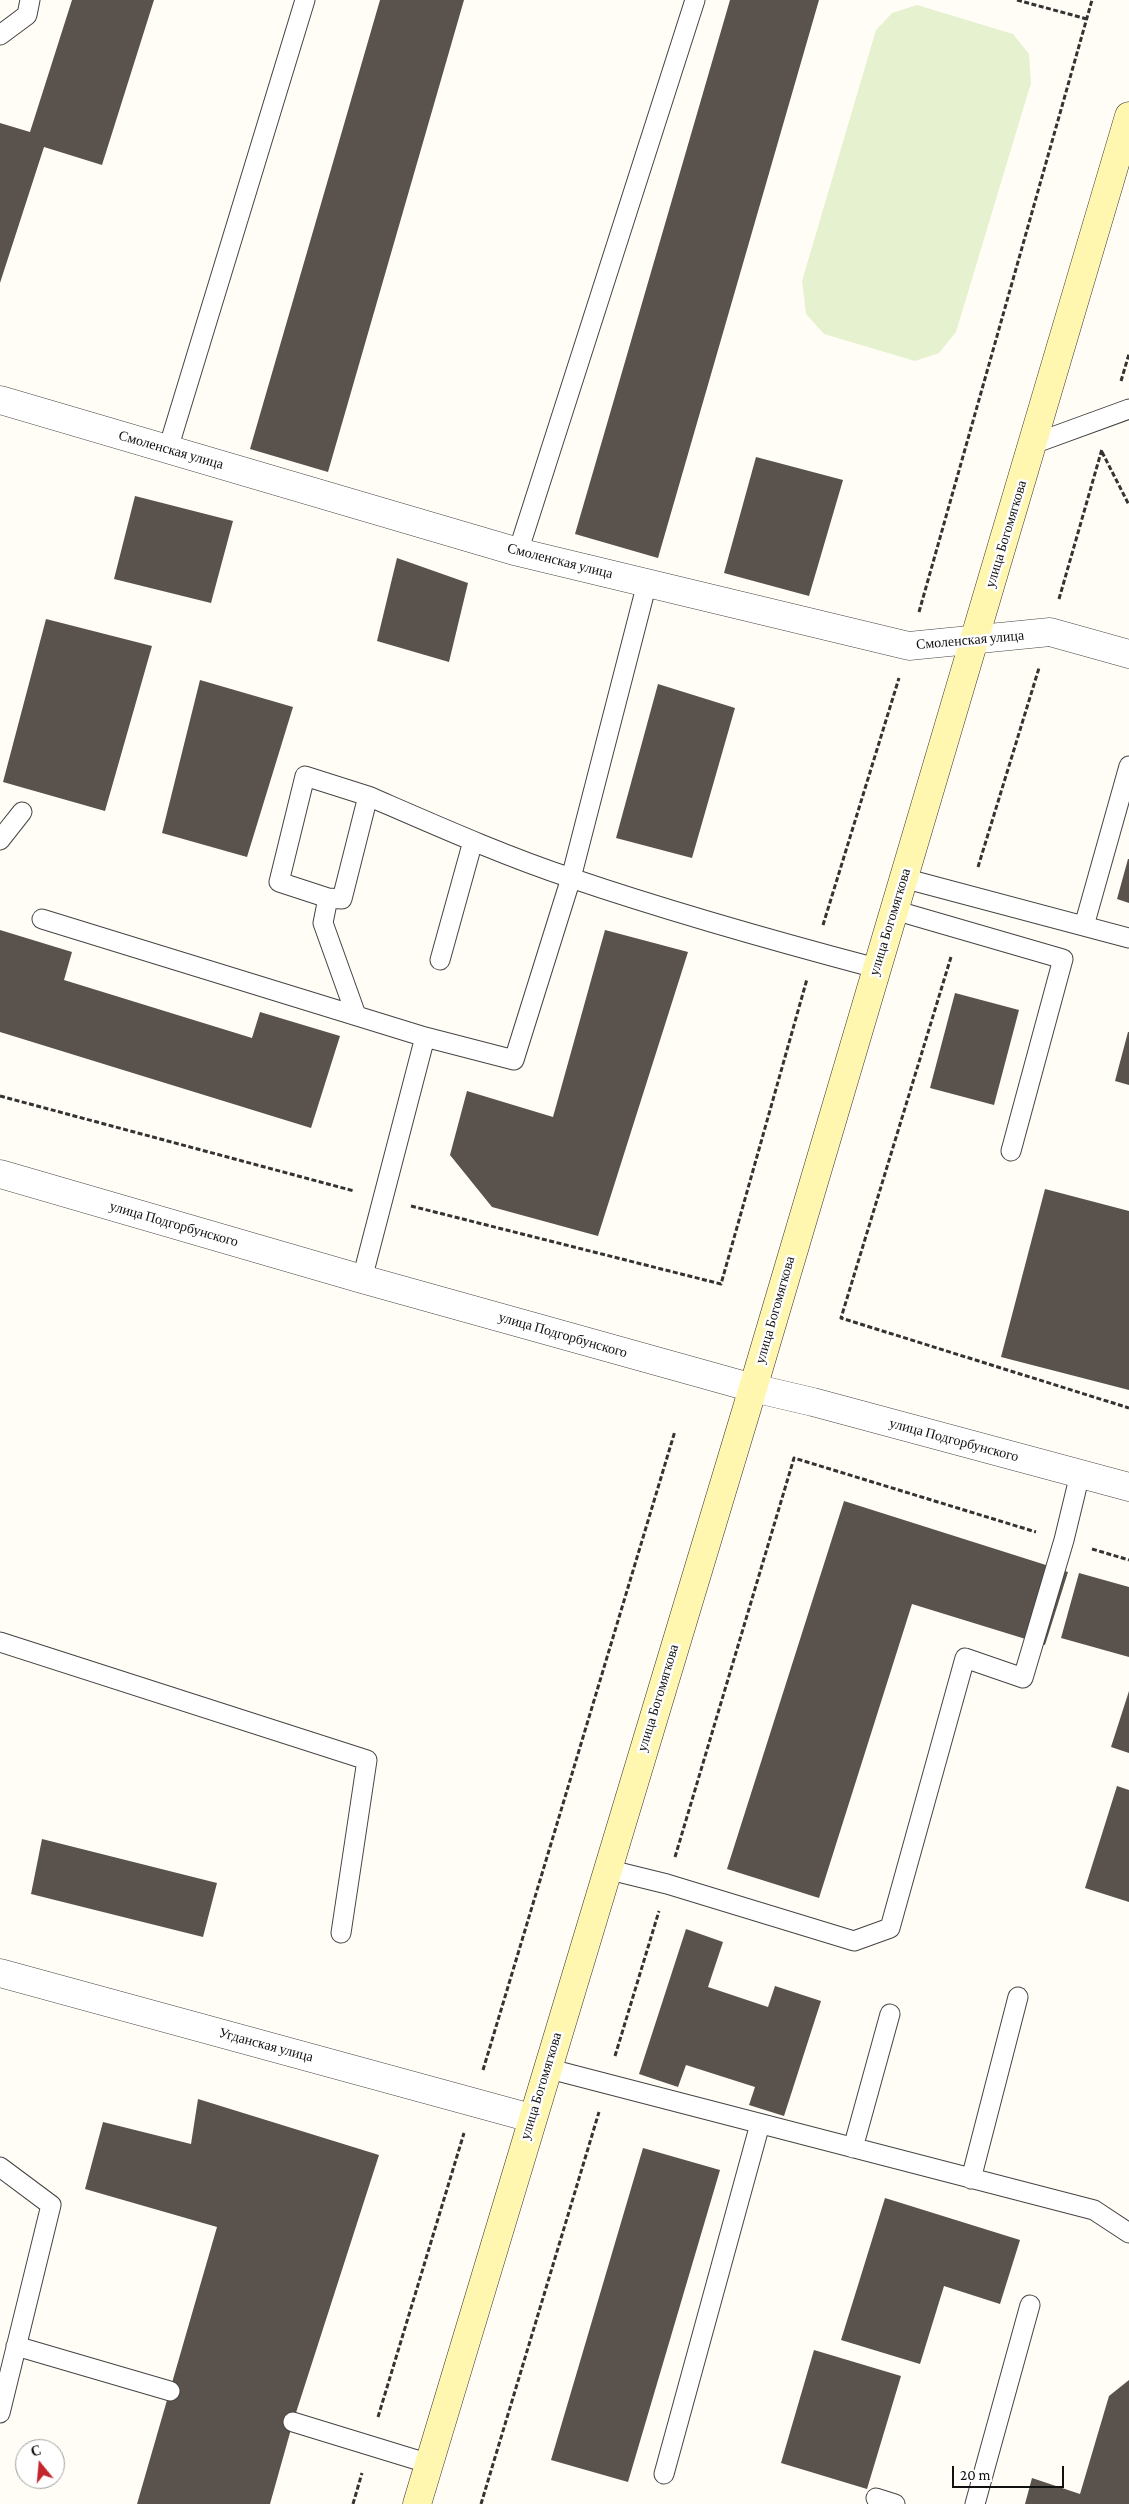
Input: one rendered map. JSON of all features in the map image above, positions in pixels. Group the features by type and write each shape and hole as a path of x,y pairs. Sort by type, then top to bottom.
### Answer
{"main road":[{"name":"улица Богомягкова","path":"417,2504 546,2068 753,1388 876,968 1033,444 1125,146 1129,116"}],"street":[{"name":"Смоленская улица","path":"0,400 518,552 909,646 1050,632 1129,654"},
{"name":"улица Подгорбунского","path":"0,1174 362,1279 753,1388 813,1402 1129,1487"},
{"name":"Угданская улица","path":"1,1979 531,2118"}],"lane":[{"path":"0,35 27,15 30,0"},
{"path":"168,450 305,0"},
{"path":"518,552 695,0"},
{"path":"1033,444 1120,412"},
{"path":"42,919 424,1037 514,1060 571,878 647,583"},
{"path":"1084,926 1129,766"},
{"path":"368,796 342,899 328,898 279,882 305,776 368,796 473,842 571,878 805,949 876,968"},
{"path":"0,840 22,812"},
{"path":"440,960 473,842"},
{"path":"903,878 1129,938"},
{"path":"328,898 323,924 356,1016"},
{"path":"894,910 1063,959 1011,1151"},
{"path":"362,1279 424,1037"},
{"path":"606,1869 666,1884 854,1941 890,1928 965,1658 1023,1678 1064,1540 1080,1474"},
{"path":"0,1642 367,1760 342,1932"},
{"path":"971,2179 1018,1997"},
{"path":"853,2148 890,2014"},
{"path":"546,2068 1094,2210 1129,2233"},
{"path":"664,2474 760,2124"},
{"path":"0,2167 51,2206 0,2412"},
{"path":"975,2504 1030,2305"},
{"path":"16,2346 170,2392"},
{"path":"293,2422 430,2464"},
{"path":"876,2498 895,2504"}],"path":[{"path":"1017,0 1087,19"},
{"path":"970,896 1102,452 1120,412 1129,354"},
{"path":"1102,452 1129,505"},
{"path":"959,930 841,1318 1129,1408"},
{"path":"353,2504 675,1431"},
{"path":"481,2504 794,1458 1129,1560"}],"green space":[{"path":"917,5 1013,34 1029,54 1031,83 956,332 939,353 915,361 824,334 806,314 802,281 876,30 892,13"}],"building":[{"path":"72,0 154,0 102,165 44,147 0,283 0,123 30,132"},
{"path":"380,0 464,0 328,472 250,449"},
{"path":"730,0 819,0 658,558 575,534"},
{"path":"756,457 843,480 809,596 724,573"},
{"path":"135,496 233,521 211,603 114,579"},
{"path":"397,558 468,583 449,662 377,641"},
{"path":"46,619 152,646 105,811 3,782"},
{"path":"200,680 293,707 247,857 162,833"},
{"path":"658,684 735,708 692,858 616,838"},
{"path":"1129,859 1129,903 1117,899"},
{"path":"0,930 72,952 64,980 252,1038 260,1012 340,1036 311,1128 0,1032"},
{"path":"605,930 688,952 598,1236 492,1207 450,1155 467,1091 553,1117"},
{"path":"955,993 1019,1010 994,1105 930,1088"},
{"path":"1129,1032 1129,1085 1115,1081"},
{"path":"1045,1189 1129,1211 1129,1390 1001,1357"},
{"path":"844,1501 1068,1572 1045,1645 912,1604 819,1898 727,1869"},
{"path":"1079,1573 1129,1587 1129,1657 1061,1638"},
{"path":"1129,1691 1129,1753 1111,1747"},
{"path":"1117,1786 1129,1790 1129,1902 1085,1888"},
{"path":"42,1839 217,1883 203,1937 31,1894"},
{"path":"686,1929 723,1942 708,1987 768,2007 775,1986 821,2001 784,2116 749,2105 755,2087 686,2065 678,2087 639,2074"},
{"path":"198,2099 379,2155 293,2422 270,2504 137,2504 217,2227 85,2189 103,2122 191,2144"},
{"path":"643,2148 720,2170 628,2482 551,2460"},
{"path":"885,2198 1020,2240 1000,2304 944,2286 920,2364 841,2340"},
{"path":"814,2350 901,2376 867,2489 781,2463"},
{"path":"1129,2380 1129,2504 1025,2504 1032,2478 1080,2494 1109,2396"}]}
